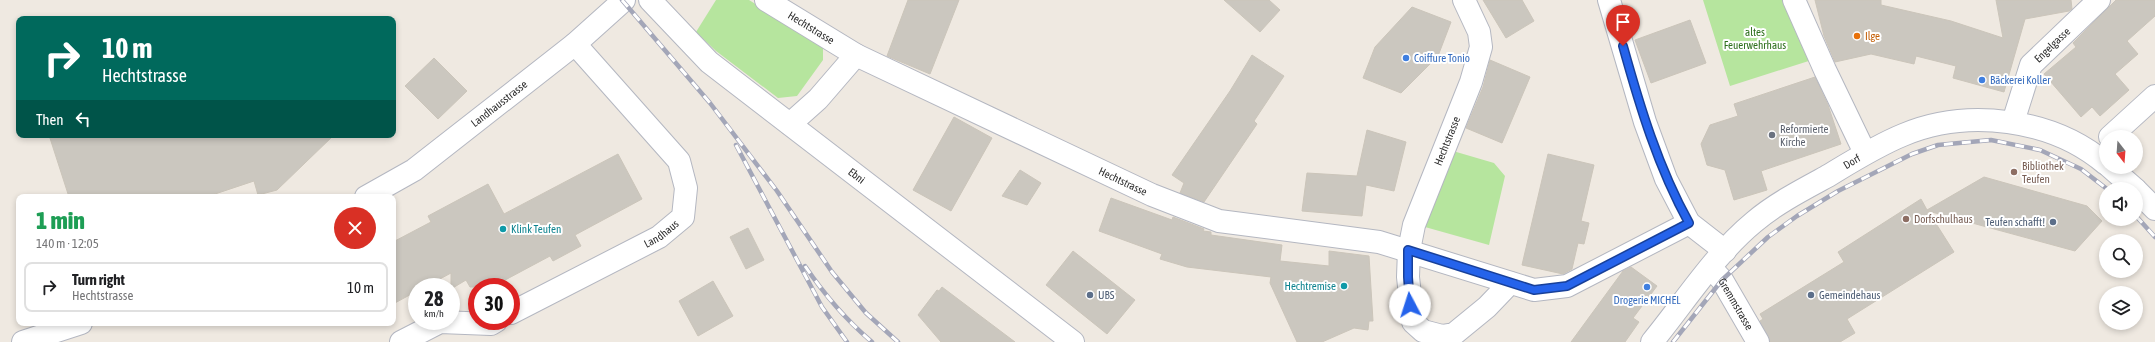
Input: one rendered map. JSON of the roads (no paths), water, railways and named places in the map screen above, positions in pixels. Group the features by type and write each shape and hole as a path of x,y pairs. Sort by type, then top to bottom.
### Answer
{"street":[{"name":"Landhausstrasse","path":"371,194 414,170 575,44 624,0"},
{"name":"Ebni","path":"650,0 709,62 790,124 829,157 1073,342"},
{"name":"Hechtstrasse","path":"766,0 856,55 1152,195 1219,221 1380,242 1534,290 1567,286 1689,223"},
{"name":"Hechtstrasse","path":"1464,0 1479,32 1481,47 1478,63 1414,225 1408,250 1408,277 1413,322 1423,331 1442,336 1454,334 1487,307 1510,283"},
{"path":"1609,0 1654,149 1669,185 1689,223 1725,252"},
{"path":"1794,0 1865,154"},
{"name":"Engelgasse","path":"2013,122 2031,65 2099,0"},
{"name":"Landhaus","path":"520,308 659,237 683,217 686,188 679,161 575,44"},
{"path":"790,124 818,99 856,55"},
{"path":"2118,130 2155,96"},
{"name":"Dorf","path":"1652,342 1711,268 1754,222 1865,154 1903,135 1949,122 1978,120 2013,122 2052,133 2099,155"},
{"name":"Dorf","path":"2121,174 2129,182"},
{"name":"Dorf","path":"2143,197 2155,210"},
{"name":"Gremmstrasse","path":"1711,268 1722,280 1758,342"},
{"path":"401,342 440,322 468,323"},
{"path":"23,342 72,326"}],"railway":[{"path":"622,0 710,103 777,191 832,272 866,313 898,342"},
{"path":"1673,342 1722,280 1768,237 1797,216 1838,191 1912,154 1938,145 1991,140 2040,150 2081,169 2099,183"},
{"path":"736,145 822,307 847,342"},
{"path":"2143,224 2155,237"},
{"path":"805,266 836,306 853,325 872,342"}],"place":[{"name":"Ilge","path":"1857,36"},
{"name":"Coiffure Tonio","path":"1406,58"},
{"name":"Bäckerei Koller","path":"1982,80"},
{"name":"Reformierte Kirche","path":"1772,135"},
{"name":"Bibliothek Teufen","path":"2014,172"},
{"name":"Dorfschulhaus","path":"1906,219"},
{"name":"Teufen schafft!","path":"2053,222"},
{"name":"Klink Teufen","path":"503,229"},
{"name":"Hechtremise","path":"1344,286"},
{"name":"Drogerie MICHEL","path":"1647,287"},
{"name":"UBS","path":"1090,295"},
{"name":"Gemeindehaus","path":"1811,295"}],"park label":[{"name":"altes Feuerwehrhaus","path":"1755,38"}]}
